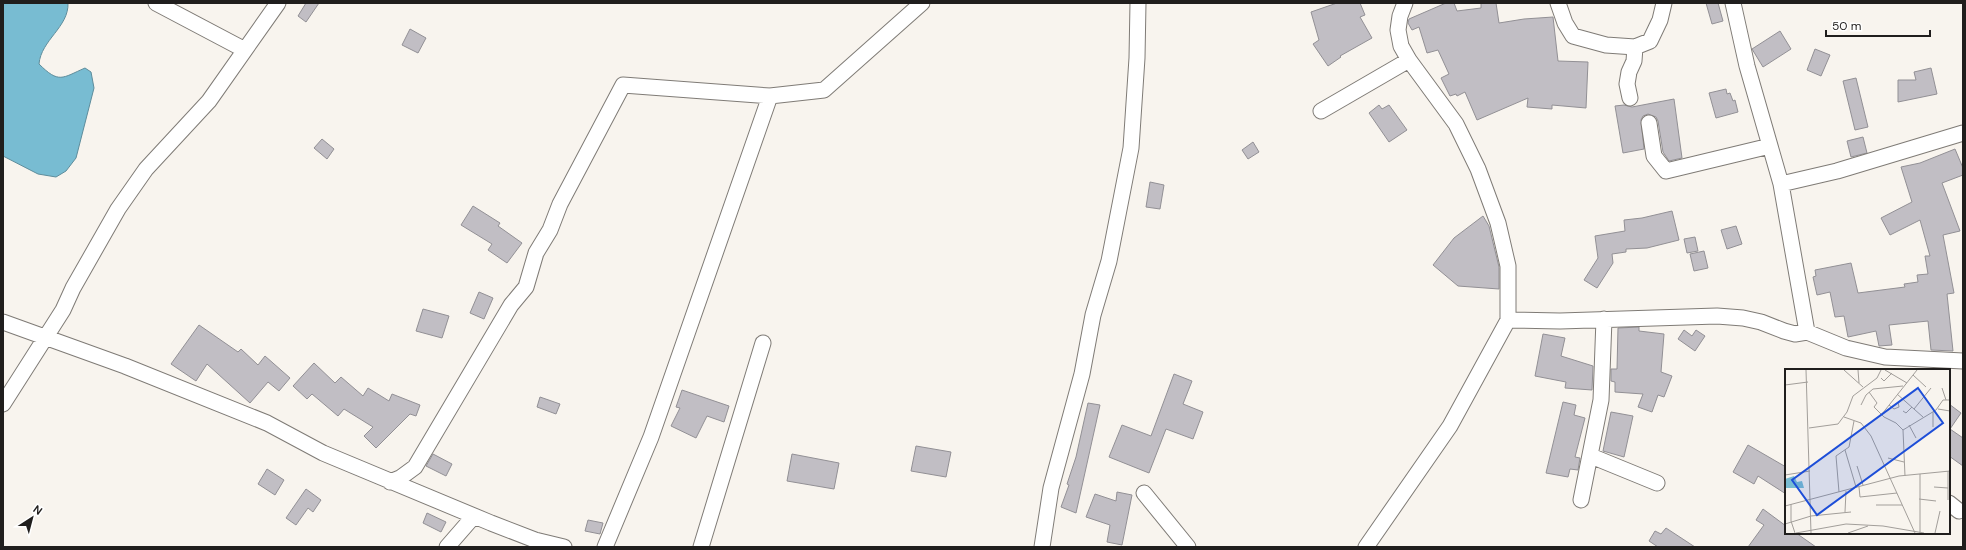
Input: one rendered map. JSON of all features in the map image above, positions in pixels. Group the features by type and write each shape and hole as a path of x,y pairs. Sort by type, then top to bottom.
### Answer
{"street":[{"path":"156,3 245,50"},
{"path":"3,404 47,337 118,209 146,169 209,101 278,3"},
{"path":"390,482 400,478 415,467 511,305 526,287 536,253 550,230 560,204 623,85 770,96 824,90 922,3"},
{"path":"1042,547 1051,488 1082,374 1093,315 1109,260 1128,161 1135,95 1138,3"},
{"path":"1366,547 1450,426 1508,320 1508,266 1498,222 1489,196 1456,124 1409,60 1401,46 1398,30 1400,16 1405,3"},
{"path":"1558,3 1565,23 1573,36 1606,46 1635,47 1650,41 1660,20 1664,3"},
{"path":"1733,3 1747,66 1781,184 1807,332"},
{"path":"1630,98 1627,84 1628,72 1634,61 1635,47"},
{"path":"1320,111 1409,60"},
{"path":"604,547 651,437 770,96"},
{"path":"1649,123 1654,156 1666,171 1770,146"},
{"path":"1781,184 1837,171 1963,133"},
{"path":"1508,320 1717,316 1743,318 1761,322 1784,332 1796,334 1807,332 1846,348 1885,356 1944,365 1963,361"},
{"path":"1581,500 1601,400 1604,319"},
{"path":"3,322 126,366 267,423 323,453 390,482 535,540 564,547"},
{"path":"701,547 763,343"},
{"path":"1591,456 1657,483"},
{"path":"1144,493 1188,547"},
{"path":"447,547 474,516"}],"water":[{"path":"3,3 68,3 67,12 64,19 60,27 49,40 41,55 39,64 56,77 66,76 85,68 91,72 94,88 76,158 66,171 56,177 38,174 3,156"}],"building":[{"path":"306,3 319,3 306,22 298,16"},
{"path":"1337,3 1360,3 1365,15 1360,17 1372,38 1340,56 1341,57 1328,66 1313,44 1319,40 1311,12"},
{"path":"1446,3 1454,3 1457,11 1481,8 1481,3 1496,3 1499,23 1524,19 1553,17 1558,61 1588,62 1586,108 1552,105 1552,109 1527,107 1528,98 1477,120 1465,92 1457,96 1456,94 1450,96 1441,78 1449,74 1438,50 1427,53 1419,27 1412,30 1408,23 1409,19"},
{"path":"1706,3 1718,3 1723,21 1712,24"},
{"path":"410,29 426,38 418,53 402,45"},
{"path":"1780,31 1791,49 1763,67 1752,49"},
{"path":"1815,49 1830,55 1821,76 1807,70"},
{"path":"1931,68 1937,94 1898,102 1898,80 1916,80 1914,72"},
{"path":"1856,78 1868,127 1855,130 1843,81"},
{"path":"1726,89 1727,94 1730,93 1733,101 1735,100 1738,112 1716,118 1709,93"},
{"path":"1674,99 1682,158 1669,161 1663,152 1658,121 1656,117 1648,114 1643,116 1641,120 1644,149 1623,153 1615,106 1624,105 1632,107"},
{"path":"1379,105 1382,109 1389,105 1407,130 1389,142 1369,113"},
{"path":"1863,137 1867,153 1851,157 1847,141"},
{"path":"322,139 334,149 327,159 314,148"},
{"path":"1253,142 1259,152 1248,159 1242,150"},
{"path":"1955,149 1963,168 1963,175 1942,183 1960,231 1943,235 1954,293 1947,294 1953,351 1931,350 1928,321 1889,325 1892,345 1879,346 1876,331 1848,337 1844,316 1835,317 1830,292 1817,295 1813,277 1816,276 1815,270 1851,263 1858,293 1905,287 1904,284 1918,282 1917,275 1928,274 1925,256 1930,256 1920,220 1890,235 1881,218 1912,202 1901,167 1920,163"},
{"path":"1150,182 1164,185 1160,209 1146,207"},
{"path":"473,206 500,223 498,226 522,243 507,263 488,250 492,244 461,225"},
{"path":"1672,211 1679,240 1647,248 1626,249 1626,252 1612,254 1613,263 1597,288 1584,280 1598,258 1595,236 1625,231 1624,220 1642,218"},
{"path":"1483,216 1489,226 1499,267 1499,289 1458,286 1433,265 1454,238"},
{"path":"1736,226 1742,244 1727,249 1721,230"},
{"path":"1695,237 1698,251 1687,253 1684,239"},
{"path":"1704,251 1708,268 1694,271 1690,254"},
{"path":"479,292 493,298 484,319 470,313"},
{"path":"423,309 449,316 442,338 416,331"},
{"path":"199,325 238,352 241,349 258,365 265,356 290,378 279,391 268,382 250,403 207,364 196,381 171,364"},
{"path":"1639,327 1639,331 1664,334 1661,372 1672,376 1664,397 1658,395 1652,412 1638,407 1643,394 1615,392 1615,382 1611,381 1611,369 1617,369 1618,328"},
{"path":"1684,330 1692,336 1696,330 1705,336 1695,351 1678,339"},
{"path":"1543,334 1565,338 1561,356 1593,366 1592,390 1565,388 1566,382 1535,376"},
{"path":"314,363 335,383 341,377 363,396 368,388 389,401 392,394 420,405 416,416 410,414 376,448 364,436 373,427 344,409 338,416 312,394 307,399 293,386"},
{"path":"1174,374 1192,381 1183,404 1203,412 1193,439 1166,429 1149,473 1109,457 1122,425 1151,436"},
{"path":"682,390 729,406 724,422 707,416 696,438 671,426 680,408 676,407"},
{"path":"540,397 560,404 556,414 537,407"},
{"path":"1563,402 1576,405 1574,415 1585,418 1575,457 1580,458 1578,470 1570,469 1568,477 1546,473"},
{"path":"1088,403 1100,405 1076,513 1061,507 1069,485 1067,484 1076,457"},
{"path":"1950,405 1961,413 1950,429"},
{"path":"1611,412 1633,416 1624,457 1603,451"},
{"path":"1950,429 1963,438 1963,466 1950,457"},
{"path":"1748,445 1785,466 1785,493 1758,476 1754,484 1733,472"},
{"path":"916,446 951,452 946,477 911,471"},
{"path":"433,454 452,464 446,476 426,466"},
{"path":"792,454 839,463 834,489 787,481"},
{"path":"267,469 284,480 275,495 258,484"},
{"path":"306,489 321,500 313,512 308,508 296,525 286,518"},
{"path":"1117,492 1132,495 1122,545 1107,542 1110,525 1086,517 1095,494 1116,501"},
{"path":"1763,509 1785,525 1785,534 1797,534 1816,547 1748,547 1764,525 1756,520"},
{"path":"427,513 446,522 441,532 423,523"},
{"path":"588,520 603,523 600,534 585,531"},
{"path":"1666,528 1695,547 1658,547 1649,541 1655,531 1661,534"}]}
